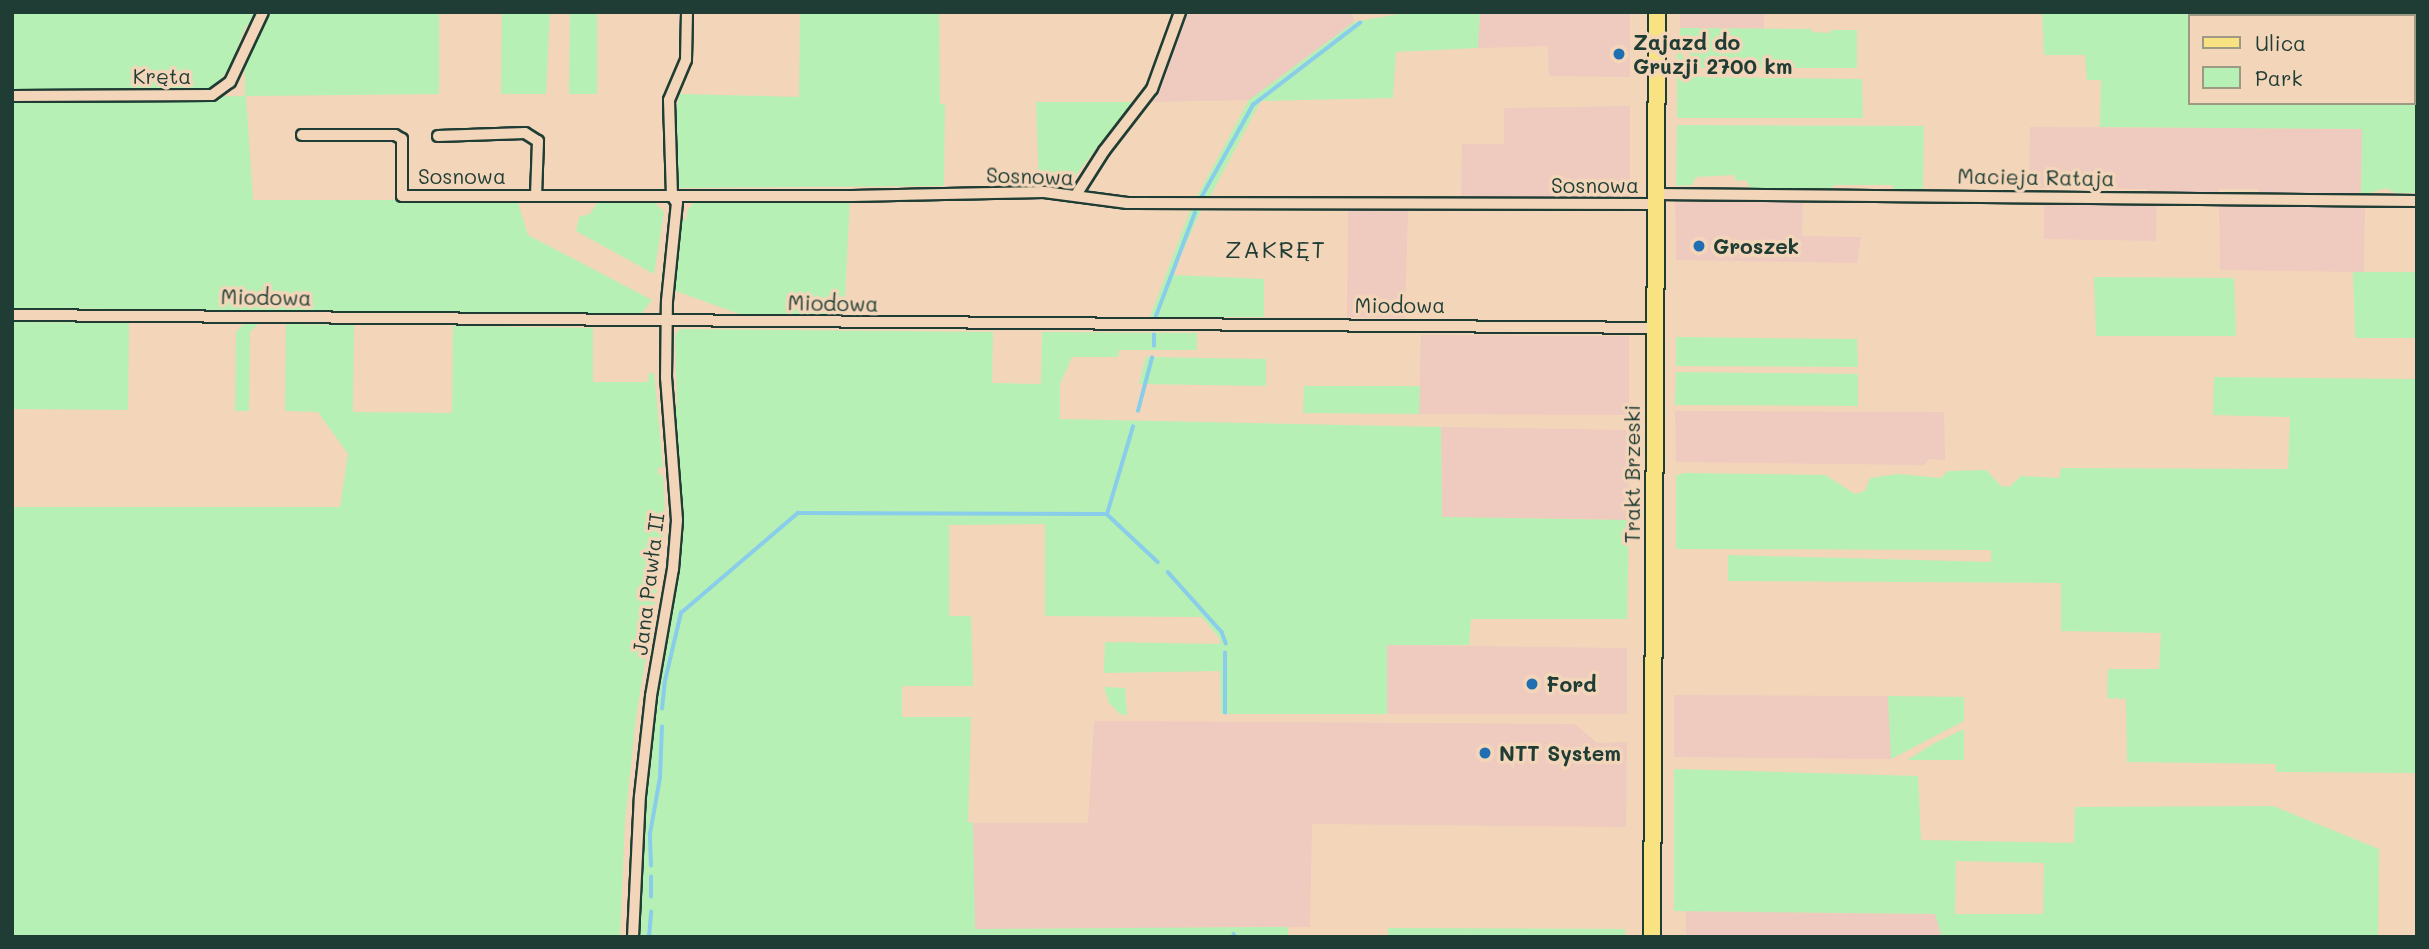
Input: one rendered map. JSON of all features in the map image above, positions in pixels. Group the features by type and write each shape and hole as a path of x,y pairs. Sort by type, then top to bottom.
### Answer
{"main road":[{"name":"Trakt Brzeski","path":"1652,937 1657,12"}],"street":[{"name":"Kręta","path":"12,96 212,95 230,82 262,12"},
{"name":"Jana Pawła II","path":"633,937 640,796 651,696 673,569 677,520 666,378 667,321 677,204 673,196 669,100 686,60 687,12"},
{"path":"1076,195 1104,151 1152,89 1180,12"},
{"path":"438,136 525,133 538,141 536,195"},
{"name":"Sosnowa","path":"302,135 395,135 402,139 402,196 1044,192 1127,203 1655,199"},
{"name":"Macieja Rataja","path":"1655,199 2417,201"},
{"name":"Miodowa","path":"12,315 1654,328"}],"shaded area":[{"path":"1188,12 1352,12 1354,22 1249,100 1150,102"},
{"path":"1480,12 1630,12 1630,77 1549,76 1548,46 1478,48"},
{"path":"1680,12 1764,12 1764,29 1680,28"},
{"path":"1630,106 1630,197 1616,196 1612,201 1461,200 1462,144 1504,144 1504,108"},
{"path":"2030,127 2362,129 2361,196 2261,195 2258,189 2219,189 2218,195 2147,194 2147,189 2029,188"},
{"path":"1702,196 1803,197 1802,236 1861,237 1857,263 1676,260 1675,198 1688,200"},
{"path":"2044,200 2085,204 2157,201 2156,241 2044,239"},
{"path":"2219,206 2365,207 2364,272 2220,270"},
{"path":"1348,209 1408,209 1405,318 1347,317"},
{"path":"1421,335 1629,336 1629,415 1419,414"},
{"path":"1675,411 1944,412 1945,460 1929,459 1924,465 1676,462"},
{"path":"1441,427 1629,430 1629,520 1442,517"},
{"path":"1387,645 1627,648 1627,714 1387,714"},
{"path":"1674,695 1888,696 1891,759 1674,757"},
{"path":"1094,721 1575,724 1597,743 1627,742 1626,827 1312,824 1310,927 975,929 973,823 1088,823"},
{"path":"1686,911 1935,914 1942,937 1686,937"}],"green space":[{"path":"12,12 439,12 439,94 246,96 253,200 517,200 528,235 652,300 641,314 12,308 12,99 245,96 245,58 259,25 246,25 230,67 211,91 12,91"},
{"path":"502,12 550,12 546,94 501,94"},
{"path":"570,12 597,12 597,94 569,94"},
{"path":"800,12 939,12 940,104 945,104 944,186 679,188 676,111 680,94 799,97"},
{"path":"1410,12 1480,12 1478,48 1396,52 1393,98 1261,101 1208,200 1195,200 1249,100 1354,22"},
{"path":"2042,12 2387,12 2188,14 2188,105 2415,105 2417,59 2417,193 2396,193 2385,188 2361,196 2362,129 2100,127 2101,80 2087,80 2085,55 2044,55"},
{"path":"1680,28 1812,29 1812,32 1830,33 1831,30 1857,30 1857,68 1699,68 1680,40"},
{"path":"1677,46 1690,69 1701,77 1862,79 1863,118 1677,118"},
{"path":"1036,102 1132,102 1069,184 1039,184"},
{"path":"1677,125 1924,126 1923,192 1897,192 1891,185 1835,185 1829,190 1751,190 1746,180 1736,181 1734,175 1696,177 1692,185 1676,186"},
{"path":"850,200 844,316 742,315 673,290 680,220 686,220 688,209 694,203"},
{"path":"653,201 664,212 654,274 576,231 579,217 590,214 598,202"},
{"path":"1191,208 1202,208 1172,275 1264,279 1264,317 1150,317"},
{"path":"2353,272 2417,272 2417,338 2355,338"},
{"path":"2094,277 2234,278 2236,336 2096,336"},
{"path":"12,322 129,323 128,410 12,409"},
{"path":"245,323 259,323 250,332 249,411 235,411 236,332"},
{"path":"286,324 354,325 353,412 452,413 453,326 593,328 593,382 648,382 649,373 654,373 663,467 658,468 659,475 663,475 665,513 660,517 660,525 664,525 659,582 654,581 652,588 657,590 636,717 625,822 620,937 12,937 12,507 340,507 348,454 318,412 285,411"},
{"path":"680,329 993,332 992,383 1035,384 1041,384 1042,332 1197,333 1197,350 1119,350 1118,357 1072,357 1060,384 1060,419 1441,427 1442,517 1629,520 1627,619 1471,619 1469,645 1387,645 1387,714 1221,714 1220,671 1104,673 1105,642 1220,644 1219,638 1202,617 1045,616 1045,524 949,525 949,616 971,616 973,686 902,686 902,717 971,717 968,822 973,823 975,929 1288,927 1288,937 639,937 642,822 660,673 678,570 683,513 674,410 677,406 675,335"},
{"path":"1676,337 1857,339 1858,367 1676,366"},
{"path":"1146,357 1266,359 1266,386 1139,384"},
{"path":"1676,372 1858,374 1858,406 1675,405"},
{"path":"2214,377 2417,379 2417,773 2276,772 2276,764 2127,762 2126,699 2107,698 2108,669 2159,669 2161,633 2061,631 2061,583 1728,581 1728,555 1991,562 1991,550 1676,549 1676,476 1683,473 1825,475 1855,494 1865,491 1870,478 1898,474 1941,478 1948,471 1986,470 2001,486 2009,487 2021,476 2059,478 2061,468 2288,469 2290,417 2213,415"},
{"path":"1304,386 1420,386 1419,414 1303,413"},
{"path":"1104,687 1125,688 1127,715 1120,714 1109,703"},
{"path":"1888,696 1964,697 1964,721 1891,759"},
{"path":"1964,729 1964,760 1907,760 1935,743"},
{"path":"1674,769 1918,776 1921,840 2074,843 2075,807 2273,806 2379,849 2378,937 1942,937 1935,914 1674,911","holes":["1956,861 2044,863 2043,914 1955,914"]},
{"path":"1388,928 1625,929 1625,937 1388,937"}],"waterway":[{"path":"1201,198 1253,105 1360,23"},
{"path":"1156,316 1195,213"},
{"path":"1154,335 1154,346"},
{"path":"1138,411 1152,358"},
{"path":"662,709 665,681 681,613 798,513 1107,514 1133,427"},
{"path":"1107,514 1158,562"},
{"path":"1168,572 1222,632 1226,643"},
{"path":"1225,653 1225,713"},
{"path":"651,866 650,834 660,778 662,727"},
{"path":"651,877 651,897"},
{"path":"649,937 651,912"}],"place":[{"name":"Zajazd do Gruzji 2700 km","path":"1619,54"},
{"name":"Groszek","path":"1699,246"},
{"name":"Ford","path":"1532,684"},
{"name":"NTT System","path":"1485,753"}],"district":[{"name":"ZAKRĘT","path":"1276,249"}]}
